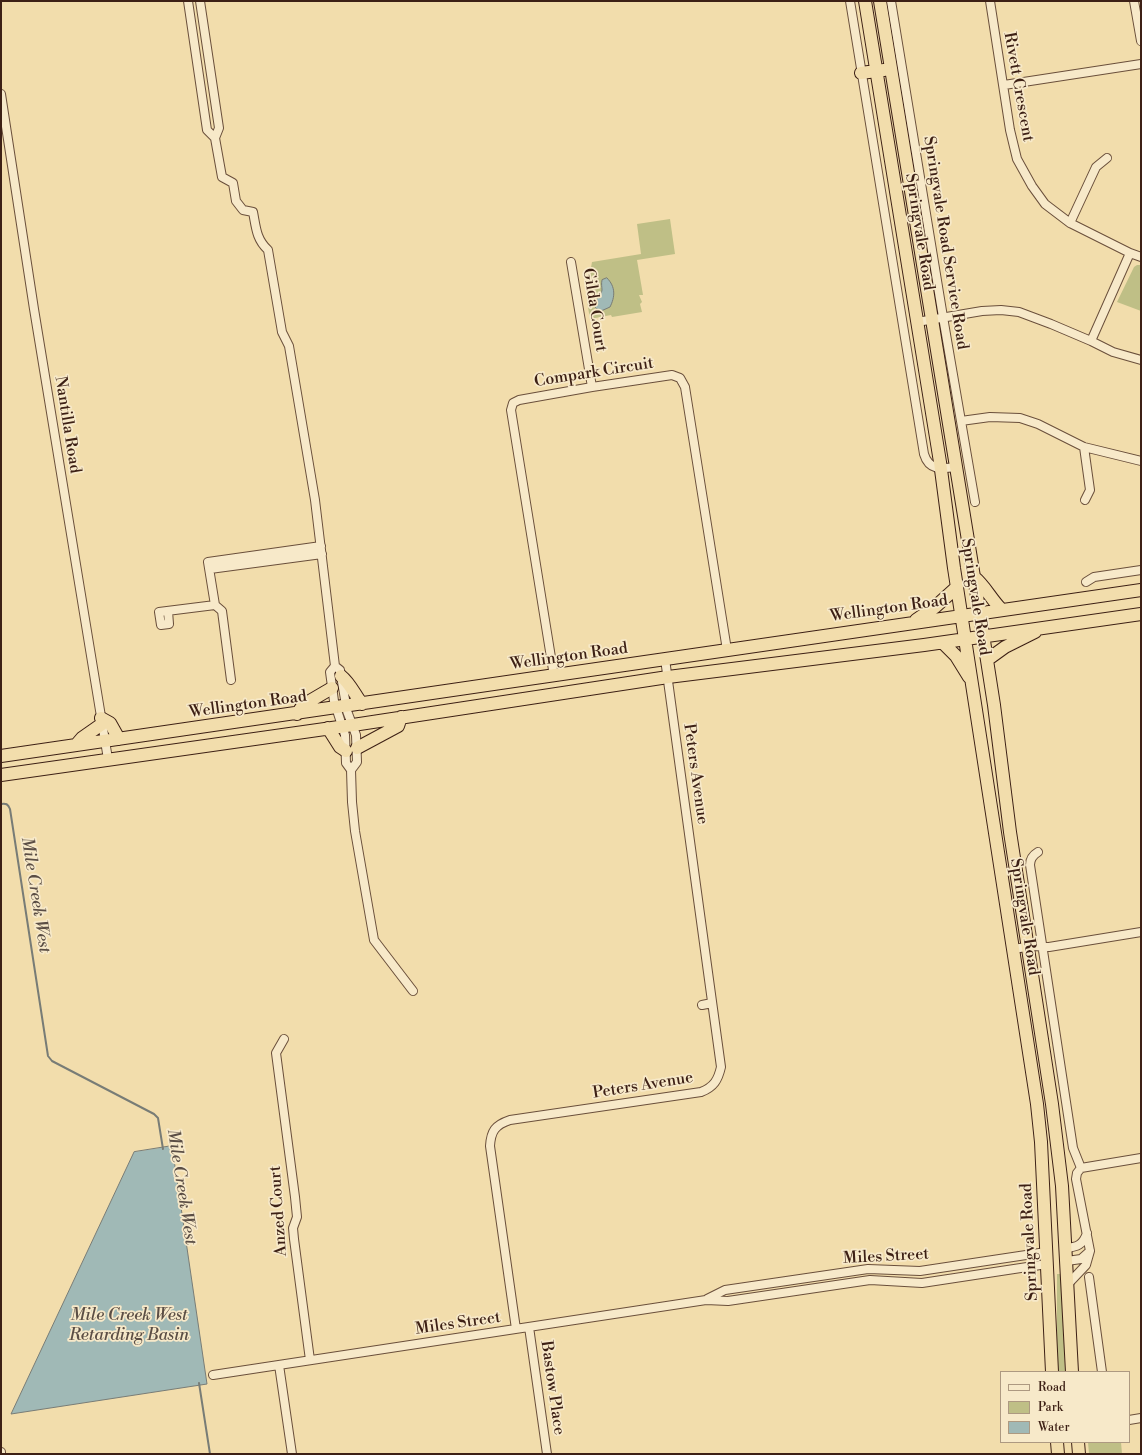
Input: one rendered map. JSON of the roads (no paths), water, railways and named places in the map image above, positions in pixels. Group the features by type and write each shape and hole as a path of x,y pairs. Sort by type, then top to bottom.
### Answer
{"highway":[{"name":"Springvale Road","path":"865,1 941,469 957,587 1040,1130 1052,1371"},
{"name":"Springvale Road","path":"880,1 891,69 906,129 937,318 956,466 980,612 1008,817 1057,1138 1067,1261 1072,1371"},
{"path":"862,74 891,69"},
{"path":"974,577 982,584 1001,609"},
{"path":"914,622 936,607 957,587"},
{"name":"Wellington Road","path":"1,756 297,714 980,612 1141,590"},
{"path":"1,775 668,677 943,643 1141,614"},
{"path":"987,660 1005,647 1043,628"},
{"path":"943,643 956,656 971,680"},
{"path":"338,671 348,681 353,692 362,704"},
{"path":"297,714 303,705 332,688"},
{"path":"328,728 340,747 351,749 398,726 401,717"},
{"path":"76,745 101,721 110,723 120,739"},
{"path":"1046,1258 1066,1248"},
{"path":"1046,1258 1067,1261"},
{"path":"1057,1443 1058,1454"},
{"path":"1078,1443 1079,1454"}],"street":[{"path":"188,1 208,130 215,138 222,177 234,183 236,201 243,210 253,212 259,239 261,244 268,250 282,332 289,346 315,500 338,671 341,707"},
{"path":"850,1 924,454 926,459 933,466 941,469 956,466"},
{"name":"Springvale Road Service Road","path":"891,1 906,129"},
{"name":"Rivett Crescent","path":"990,1 1010,130 1017,159 1032,186 1045,204 1070,223 1141,257"},
{"path":"1134,1 1141,41"},
{"path":"190,11 200,5 219,128 215,138"},
{"path":"198,62 209,61"},
{"path":"1004,85 1141,64"},
{"name":"Nantilla Road","path":"1,94 34,308 108,759"},
{"path":"1070,223 1096,167 1107,158"},
{"path":"1091,341 1130,253"},
{"name":"Gilda Court","path":"571,262 592,387"},
{"path":"917,322 982,311 1001,310 1019,312 1091,341 1113,352 1141,360"},
{"name":"Springvale Road Service Road","path":"937,318 961,421 975,502"},
{"name":"Compark Circuit","path":"554,676 511,410 513,403 519,400 592,387 672,375 680,378 685,387 727,650"},
{"path":"961,421 990,417 1020,418 1038,424 1084,446 1141,461"},
{"path":"1084,446 1090,490 1085,500"},
{"path":"961,500 972,489"},
{"path":"231,680 222,611 215,605 210,569 321,550"},
{"path":"1086,582 1094,577 1141,570"},
{"path":"168,611 215,605"},
{"name":"Peters Avenue","path":"516,1329 490,1146 494,1129 501,1123 510,1120 701,1092 709,1089 716,1082 721,1067 665,659"},
{"path":"338,671 330,672 332,688 341,707 348,715 348,725 356,735 351,749 357,762 352,770 351,790 356,831 374,940 413,991"},
{"name":"Springvale Road","path":"1038,852 1034,854 1030,865 1073,1148 1081,1168"},
{"path":"1013,949 1043,946 1048,947 1141,932"},
{"path":"702,1004 712,1003"},
{"name":"Anzed Court","path":"284,1039 276,1053 295,1197 297,1217 293,1228 294,1239 310,1360"},
{"path":"1068,1284 1086,1265 1090,1250 1076,1179 1077,1173 1081,1168 1141,1158"},
{"path":"1066,1248 1080,1245 1083,1242 1086,1233"},
{"path":"1067,1261 1081,1259 1090,1250"},
{"name":"Miles Street","path":"706,1300 725,1290 868,1269 920,1271 994,1259 1046,1258"},
{"name":"Miles Street","path":"213,1375 706,1300 728,1301 870,1280 922,1284 996,1272 1046,1258"},
{"path":"994,1259 996,1272"},
{"path":"868,1269 870,1280"},
{"path":"821,1276 823,1287"},
{"path":"1089,1277 1102,1371"},
{"path":"769,1283 771,1295"},
{"name":"Bastow Place","path":"530,1327 547,1454"},
{"path":"279,1365 292,1454"},
{"path":"1130,1420 1141,1418"}],"water":[{"path":"607,278 612,285 614,296 610,307 601,311 597,309 594,304 602,290 602,280"},
{"name":"Mile Creek West Retarding Basin","path":"172,1146 207,1384 11,1414 134,1152"}],"waterway":[{"name":"Mile Creek West","path":"1,804 7,804 10,809 48,1056 52,1061 154,1114 158,1118 163,1149"},
{"name":"Mile Creek West","path":"199,1383 210,1454"}]}
